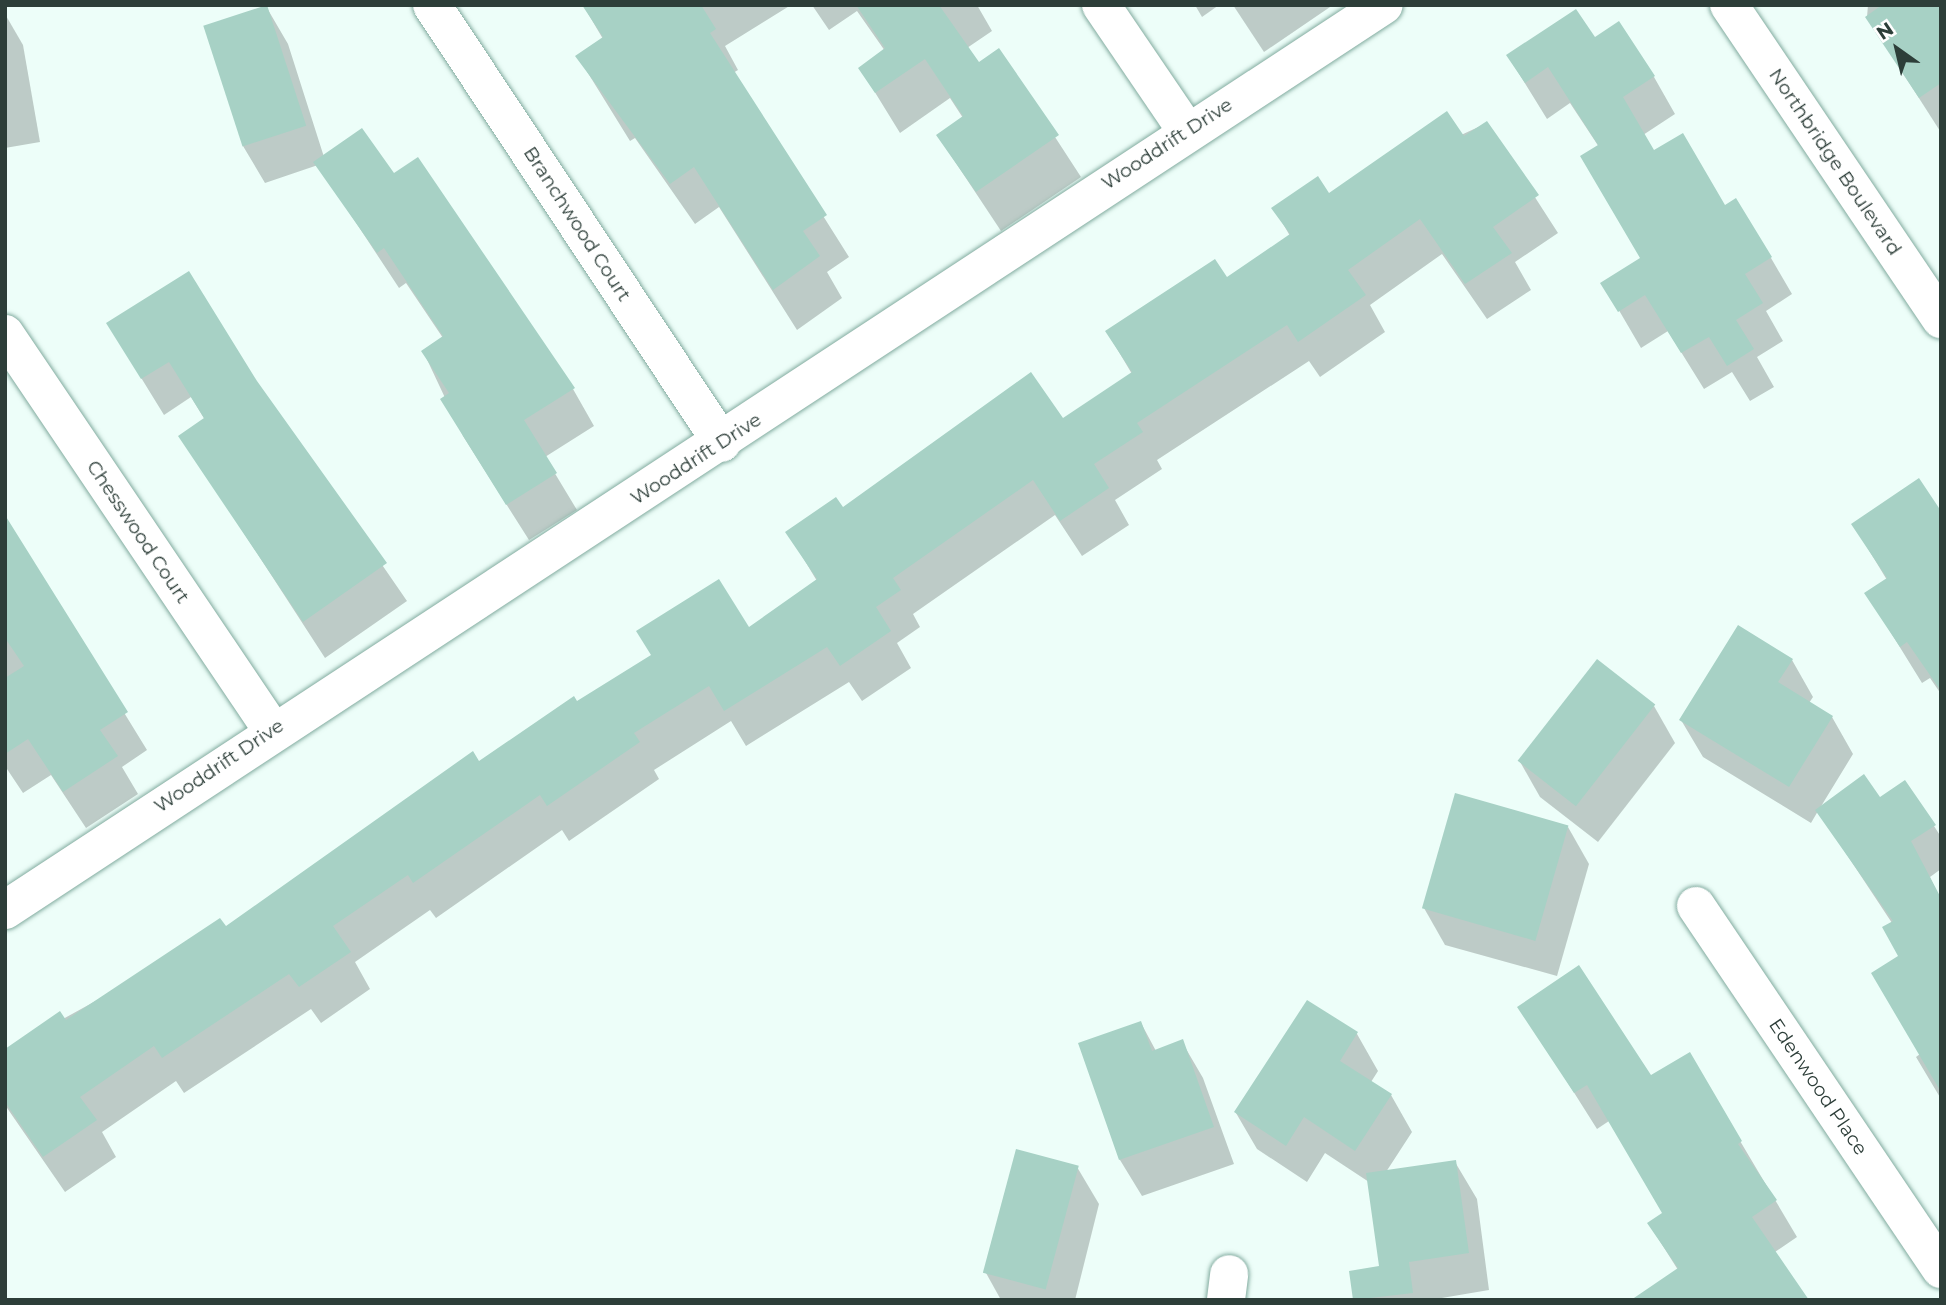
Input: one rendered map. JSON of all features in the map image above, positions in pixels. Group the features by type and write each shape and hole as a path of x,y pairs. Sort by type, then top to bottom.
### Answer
{"street":[{"name":"Branchwood Court","path":"432,5 722,443"},
{"path":"1101,5 1186,130"},
{"name":"Wooddrift Drive","path":"5,910 272,730 722,443 1186,130 1384,5"},
{"name":"Northbridge Boulevard","path":"1730,5 1941,318"},
{"name":"Chesswood Court","path":"5,334 272,730"},
{"name":"Edenwood Place","path":"1696,906 1941,1269"},
{"path":"1940,1300 1941,1293"}],"building":[{"path":"267,5 306,126 243,146 203,26"},
{"path":"582,5 701,5 716,29 710,33 827,215 803,231 820,256 773,290 694,167 670,184 575,56 603,37"},
{"path":"856,5 939,5 979,62 999,48 1059,135 976,192 936,135 963,116 925,59 875,93 858,68 885,48"},
{"path":"1882,5 1941,5 1941,83 1919,98 1865,17"},
{"path":"1576,9 1595,37 1619,21 1655,76 1623,97 1654,150 1683,133 1725,205 1736,198 1772,257 1745,274 1763,303 1736,320 1754,349 1727,366 1709,337 1681,353 1645,295 1618,312 1600,283 1640,258 1580,156 1598,145 1548,67 1525,83 1506,55"},
{"path":"1447,111 1464,136 1487,121 1539,195 1493,227 1512,253 1465,284 1420,219 1348,270 1366,295 1298,342 1287,325 1137,423 1143,432 1094,464 1109,488 1060,521 1033,480 893,578 901,590 876,607 891,631 840,666 827,647 724,711 709,686 634,733 640,742 547,806 540,795 413,883 408,875 333,926 351,952 299,987 289,974 162,1058 154,1046 80,1097 97,1120 43,1157 5,1102 5,1049 60,1011 66,1020 220,918 226,926 473,751 479,761 574,696 577,701 651,655 636,631 719,579 749,627 817,579 785,532 836,497 843,507 1031,372 1063,418 1132,372 1105,331 1215,259 1227,277 1290,234 1271,208 1318,176 1329,193"},
{"path":"362,128 394,173 418,157 575,388 524,420 557,473 506,505 440,399 449,393 421,351 443,336 384,248 377,253 313,162"},
{"path":"189,271 257,381 387,563 303,622 178,436 204,418 169,362 141,379 106,323"},
{"path":"1919,478 1941,511 1941,691 1907,642 1900,647 1864,593 1887,578 1851,524"},
{"path":"5,515 128,712 100,730 118,756 63,792 28,739 5,754 5,678 24,666 5,638"},
{"path":"1738,625 1793,659 1778,682 1833,716 1789,787 1679,720"},
{"path":"1597,659 1655,705 1576,806 1518,761"},
{"path":"1864,774 1880,797 1905,780 1936,825 1911,841 1941,898 1941,1092 1871,973 1898,956 1882,927 1893,921 1815,810"},
{"path":"1455,793 1568,826 1535,941 1422,908"},
{"path":"1579,965 1651,1075 1690,1052 1742,1141 1738,1144 1777,1200 1752,1217 1809,1300 1631,1300 1678,1268 1647,1223 1662,1213 1587,1085 1574,1093 1517,1007"},
{"path":"1307,1000 1358,1032 1340,1061 1392,1094 1355,1151 1304,1117 1286,1146 1234,1112"},
{"path":"1141,1021 1152,1051 1183,1039 1214,1127 1119,1160 1078,1043"},
{"path":"1016,1149 1079,1166 1046,1289 983,1273"},
{"path":"1456,1160 1469,1253 1409,1262 1413,1293 1353,1300 1349,1271 1379,1266 1366,1173"}]}
